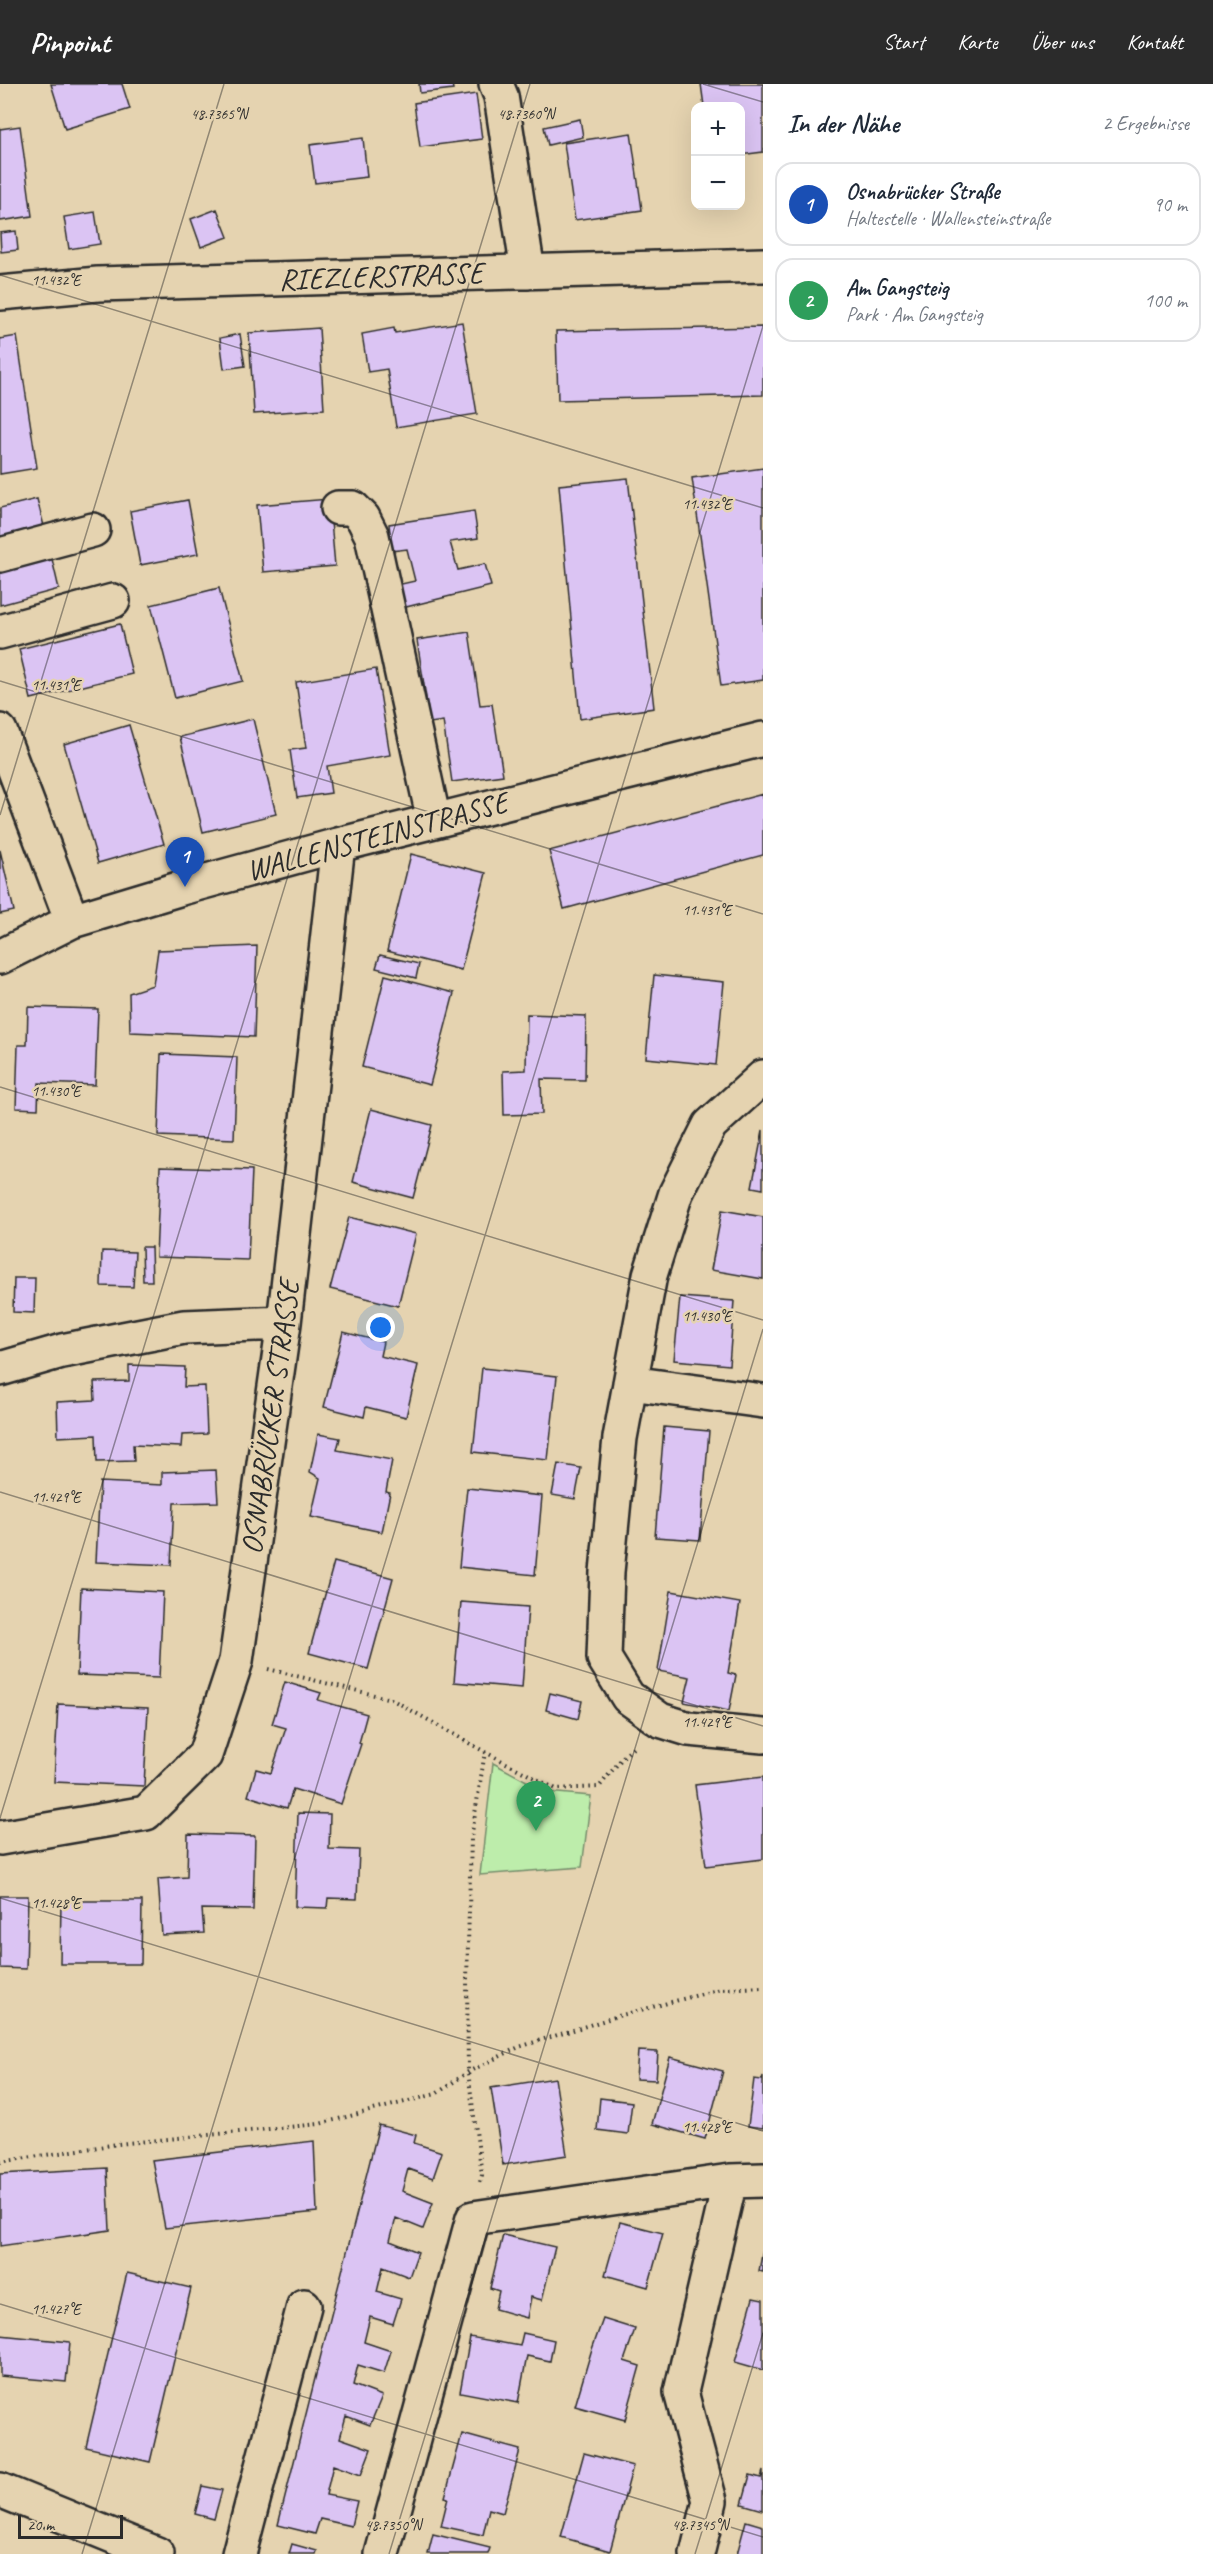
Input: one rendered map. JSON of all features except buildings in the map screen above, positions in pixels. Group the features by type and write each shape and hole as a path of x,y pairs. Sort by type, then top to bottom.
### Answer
{"street":[{"path":"496,84 501,96 528,272"},
{"name":"RIEZLERSTRASSE","path":"0,293 98,284 763,266"},
{"path":"338,508 353,508 363,518 372,536 434,821"},
{"path":"0,555 93,530"},
{"path":"0,633 113,601"},
{"path":"0,731 72,921"},
{"name":"WALLENSTEINSTRASSE","path":"0,957 72,921 185,887 338,845 763,739"},
{"name":"OSNABRÜCKER STRASSE","path":"0,1838 146,1813 205,1755 236,1661 284,1323 338,845"},
{"path":"763,1077 710,1125 676,1193 650,1275 620,1438 607,1572 604,1658 628,1697 660,1720 689,1729 763,1736"},
{"path":"0,1369 62,1351 184,1327 284,1323"},
{"path":"630,1383 763,1401"},
{"path":"382,2554 473,2218 730,2181 763,2180"},
{"path":"697,2554 710,2501 681,2392 730,2181"},
{"path":"239,2554 304,2306"},
{"path":"0,2490 157,2554"}],"path":[{"path":"236,1661 391,1699 556,1789 599,1787 623,1756 659,1726 660,1720"},
{"path":"473,2218 482,2175 468,2072 467,1979 471,1839 485,1752"},
{"path":"0,2162 118,2144 319,2124 436,2094 468,2072 519,2047 618,2016 721,1989 763,1986"}],"green space":[{"path":"493,1763 547,1792 591,1796 582,1867 480,1875"}],"place":[{"name":"Osnabrücker Straße","path":"185,887"},
{"name":"Am Gangsteig","path":"536,1831"}]}
